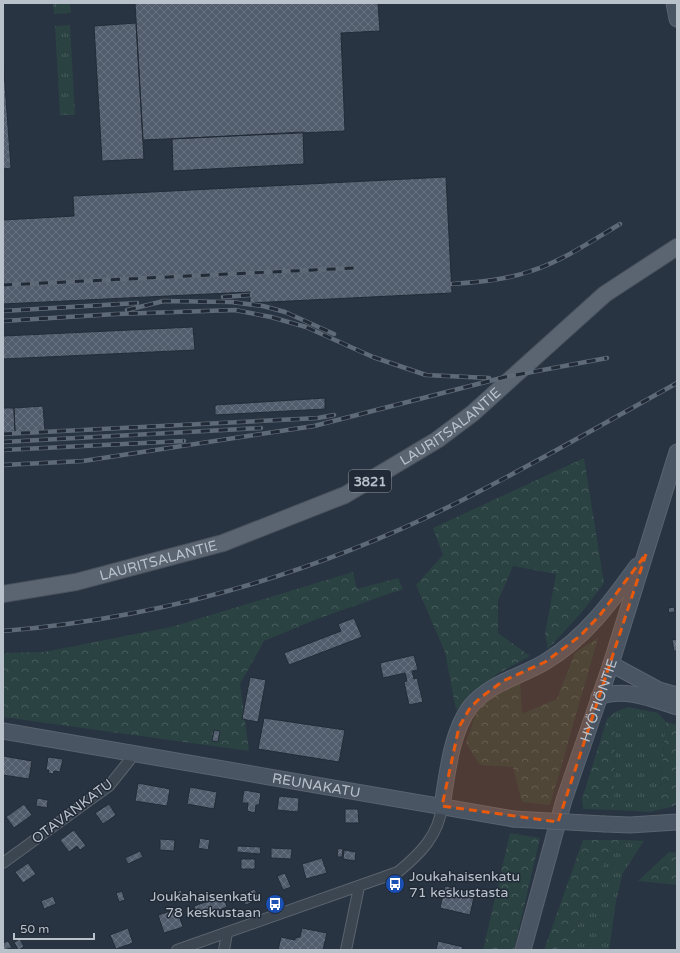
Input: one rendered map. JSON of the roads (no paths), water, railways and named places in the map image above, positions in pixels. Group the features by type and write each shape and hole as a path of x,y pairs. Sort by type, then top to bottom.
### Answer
{"main road":[{"path":"674,3 677,18"},
{"name":"LAURITSALANTIE","path":"3,594 76,582 223,542 345,495 438,440 473,413 605,294 676,247"},
{"name":"HYÖTIÖNTIE","path":"523,950 564,800 611,664 677,452"},
{"path":"442,806 454,743 459,727 470,708 480,698 503,681 545,662 580,636 600,615 646,554"},
{"path":"611,664 659,690 677,695"},
{"path":"600,697 610,693 624,692 677,707"},
{"name":"REUNAKATU","path":"3,730 513,819 630,825 677,822"}],"street":[{"name":"OTAVANKATU","path":"3,863 109,786 130,761 132,752"},
{"path":"177,950 398,872 416,858 432,837 437,828 442,806"},
{"path":"346,950 359,887"},
{"path":"224,950 228,933"}],"railway":[{"path":"452,284 502,279 543,267 588,244 620,224"},
{"path":"3,285 354,268"},
{"path":"223,297 250,295"},
{"path":"127,310 164,301 231,302 263,306 285,312 334,334"},
{"path":"3,311 137,303"},
{"path":"3,321 116,314 235,310 271,317 306,327 373,357 426,375 489,378"},
{"path":"3,465 83,461 314,426 505,377 607,358"},
{"path":"3,631 66,624 128,614 189,601 250,584 309,565 368,543 426,518 556,451 677,383"},
{"path":"3,434 318,418 334,415"},
{"path":"3,442 261,428"},
{"path":"3,450 184,441"}],"place":[{"name":"Joukahaisenkatu 71 keskustasta","path":"395,884"},
{"name":"Joukahaisenkatu 78 keskustaan","path":"275,904"}]}
